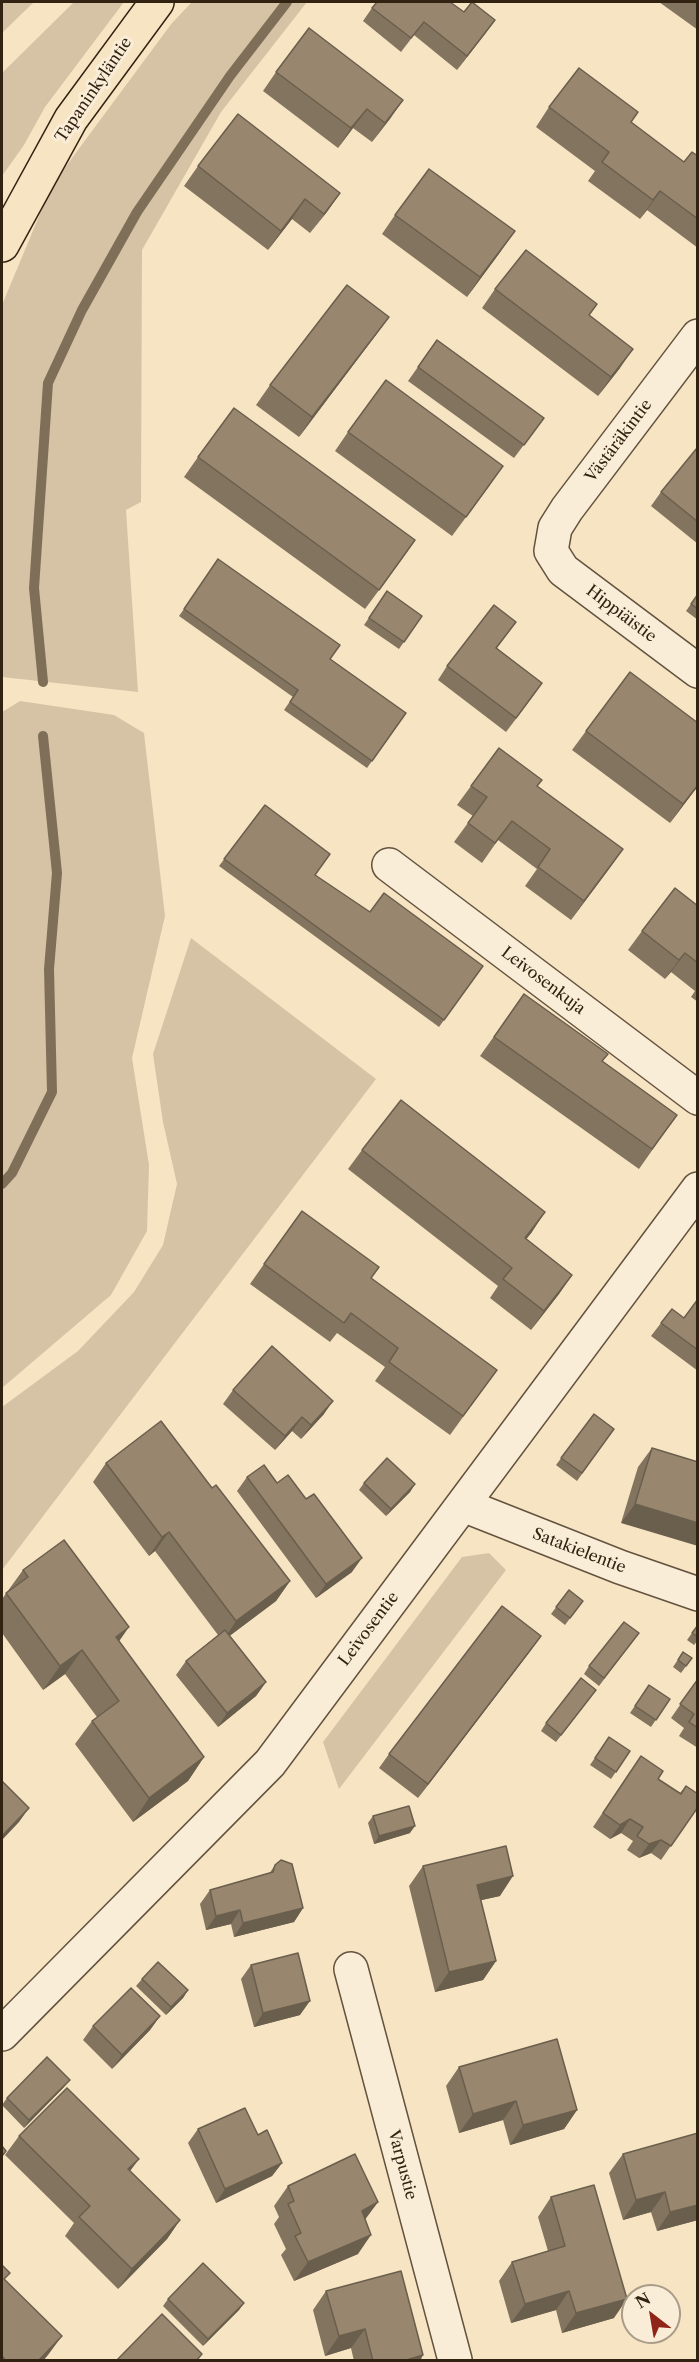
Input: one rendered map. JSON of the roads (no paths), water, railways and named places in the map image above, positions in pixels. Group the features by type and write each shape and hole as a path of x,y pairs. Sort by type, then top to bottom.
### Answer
{"main road":[{"name":"Tapaninkyläntie","path":"2,245 71,119 157,2"}],"street":[{"name":"Västäräkintie","path":"551,551 555,528 567,510 698,336"},
{"name":"Hippiäistie","path":"551,551 563,570 698,671"},
{"name":"Leivosenkuja","path":"389,865 698,1098"},
{"name":"Leivosentie","path":"2,2034 270,1763 698,1190"},
{"name":"Satakielentie","path":"463,1504 620,1567 698,1594"},
{"name":"Varpustie","path":"351,1969 455,2361"}],"waterway":[{"path":"43,682 34,588 48,383 82,310 137,212 230,76 287,2"},
{"path":"2,1184 12,1173 52,1092 49,969 57,873 43,736"}]}
